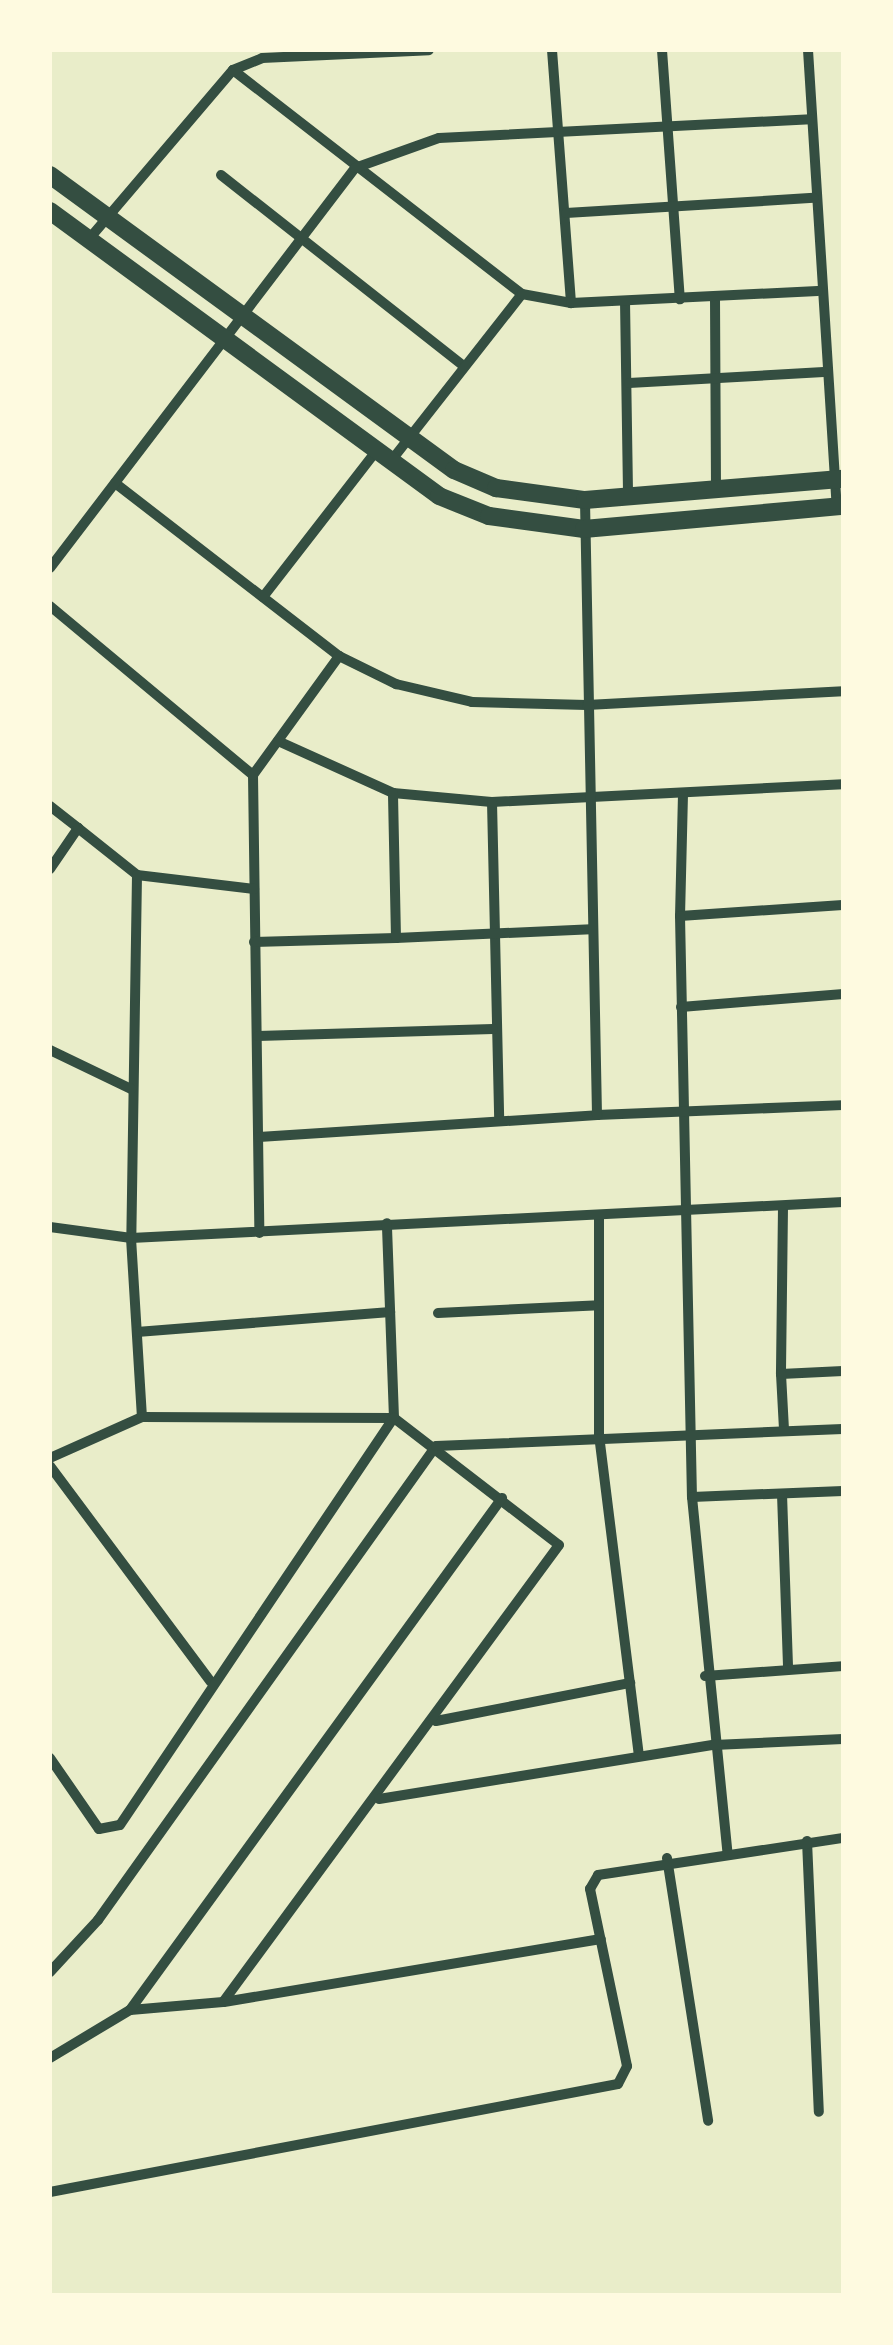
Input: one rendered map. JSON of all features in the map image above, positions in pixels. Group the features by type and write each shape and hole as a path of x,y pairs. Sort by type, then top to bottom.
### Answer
{"street":[{"path":"89,238 233,70 262,58 429,50"},
{"path":"552,50 561,128 571,303"},
{"path":"662,50 680,299"},
{"path":"50,211 224,332 384,455 488,516 584,530 840,506 818,291 808,50"},
{"path":"233,70 354,168 522,294 571,303 818,291"},
{"path":"50,568 298,234 354,168 404,145 561,128 811,119"},
{"path":"50,175 241,309 409,438 496,488 584,500 839,479"},
{"path":"221,175 464,366"},
{"path":"566,213 814,198"},
{"path":"263,597 384,455 409,438 522,294"},
{"path":"715,298 716,490"},
{"path":"625,301 628,497"},
{"path":"629,383 824,372"},
{"path":"115,483 339,656 396,684 472,702 587,706 843,690"},
{"path":"584,500 597,1115"},
{"path":"50,606 253,775"},
{"path":"259,1233 253,775 339,656"},
{"path":"278,741 393,793 492,802 843,784"},
{"path":"393,793 396,938"},
{"path":"684,794 680,916 681,1212 692,1497 705,1676 727,1850"},
{"path":"492,802 491,935 498,1121"},
{"path":"50,806 137,875 254,889"},
{"path":"50,870 78,828"},
{"path":"137,875 131,1238 142,1417"},
{"path":"680,916 843,904"},
{"path":"254,942 591,929"},
{"path":"681,1007 843,994"},
{"path":"258,1036 494,1029"},
{"path":"50,1050 132,1088"},
{"path":"259,1137 597,1115 680,1116 843,1105"},
{"path":"50,1226 131,1238 843,1202"},
{"path":"783,1207 784,1430"},
{"path":"599,1215 600,1435 639,1755"},
{"path":"50,1758 109,1832 394,1418 387,1223"},
{"path":"438,1313 599,1305"},
{"path":"137,1332 390,1312"},
{"path":"781,1374 843,1371"},
{"path":"50,1458 142,1417 394,1418 436,1446 552,1538 558,1554 379,1800 222,2002"},
{"path":"436,1446 690,1431 843,1429"},
{"path":"50,1972 98,1920 436,1446"},
{"path":"50,1466 212,1682"},
{"path":"692,1497 843,1491"},
{"path":"782,1494 788,1670"},
{"path":"50,2058 130,2010 502,1498"},
{"path":"705,1676 843,1666"},
{"path":"436,1721 630,1683"},
{"path":"379,1800 714,1745 843,1739"},
{"path":"50,2192 618,2084 627,2066 592,1881 668,1858 843,1838"},
{"path":"808,1841 819,2112"},
{"path":"668,1858 708,2122"},
{"path":"130,2010 222,2002 601,1939"}]}
